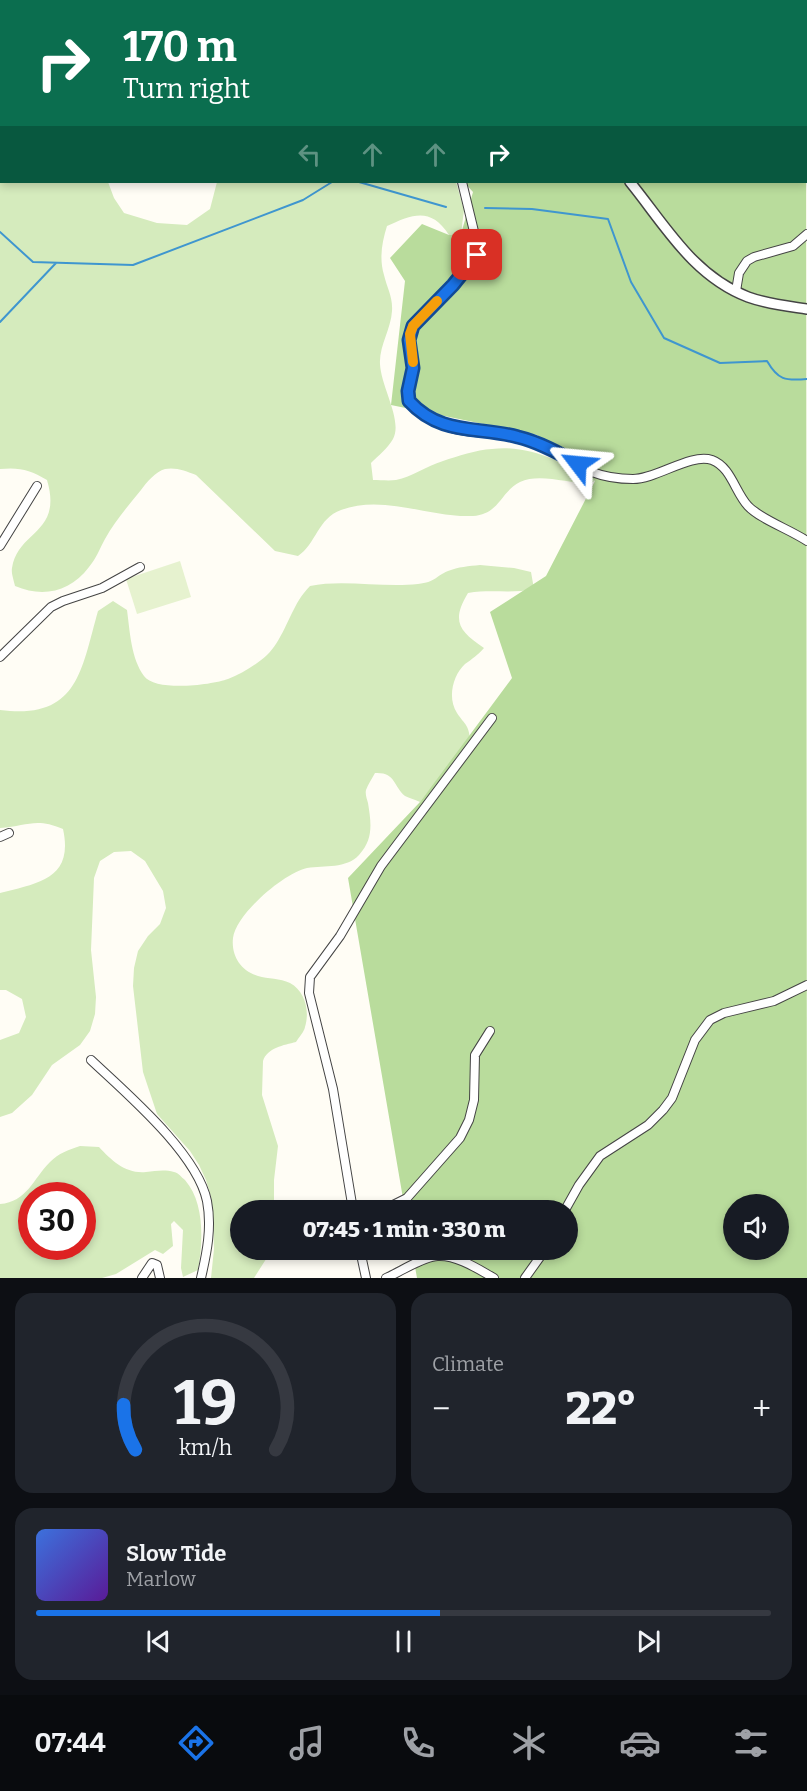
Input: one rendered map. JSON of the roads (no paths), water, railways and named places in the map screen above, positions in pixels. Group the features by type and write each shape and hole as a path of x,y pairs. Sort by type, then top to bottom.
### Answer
{"street":[{"path":"462,183 478,248 477,255 453,285 413,326 410,334 413,368 407,396 413,406 448,426 520,437 561,454 593,472 612,477 636,479 692,461 712,460 726,471 755,512 807,541"},
{"path":"631,183 691,260 704,272 748,297 807,309"},
{"path":"736,291 739,273 747,261 793,246 807,234"},
{"path":"0,546 37,486"},
{"path":"0,657 51,608 70,598 102,588 140,567"},
{"path":"351,1200 333,1089 309,993 310,977 340,936 381,866 492,718"},
{"path":"0,837 9,833"},
{"path":"571,1200 600,1156 648,1125 663,1110 675,1091 695,1040 710,1020 724,1013 774,1001 807,985"},
{"path":"403,1200 460,1138 469,1120 474,1100 475,1055 490,1031"},
{"path":"91,1060 166,1134 189,1163 200,1182 206,1198 209,1230 201,1278"},
{"path":"386,1278 437,1256 459,1260 494,1278"},
{"path":"362,1260 366,1278"},
{"path":"525,1278 538,1260"},
{"path":"142,1278 152,1263 157,1265 160,1278"}],"waterway":[{"path":"0,232 33,262 133,265 303,200 330,183"},
{"path":"362,183 446,207"},
{"path":"485,208 532,209 608,219 631,282 664,338 720,363 767,361 783,378 807,379"},
{"path":"0,322 56,263"}]}
